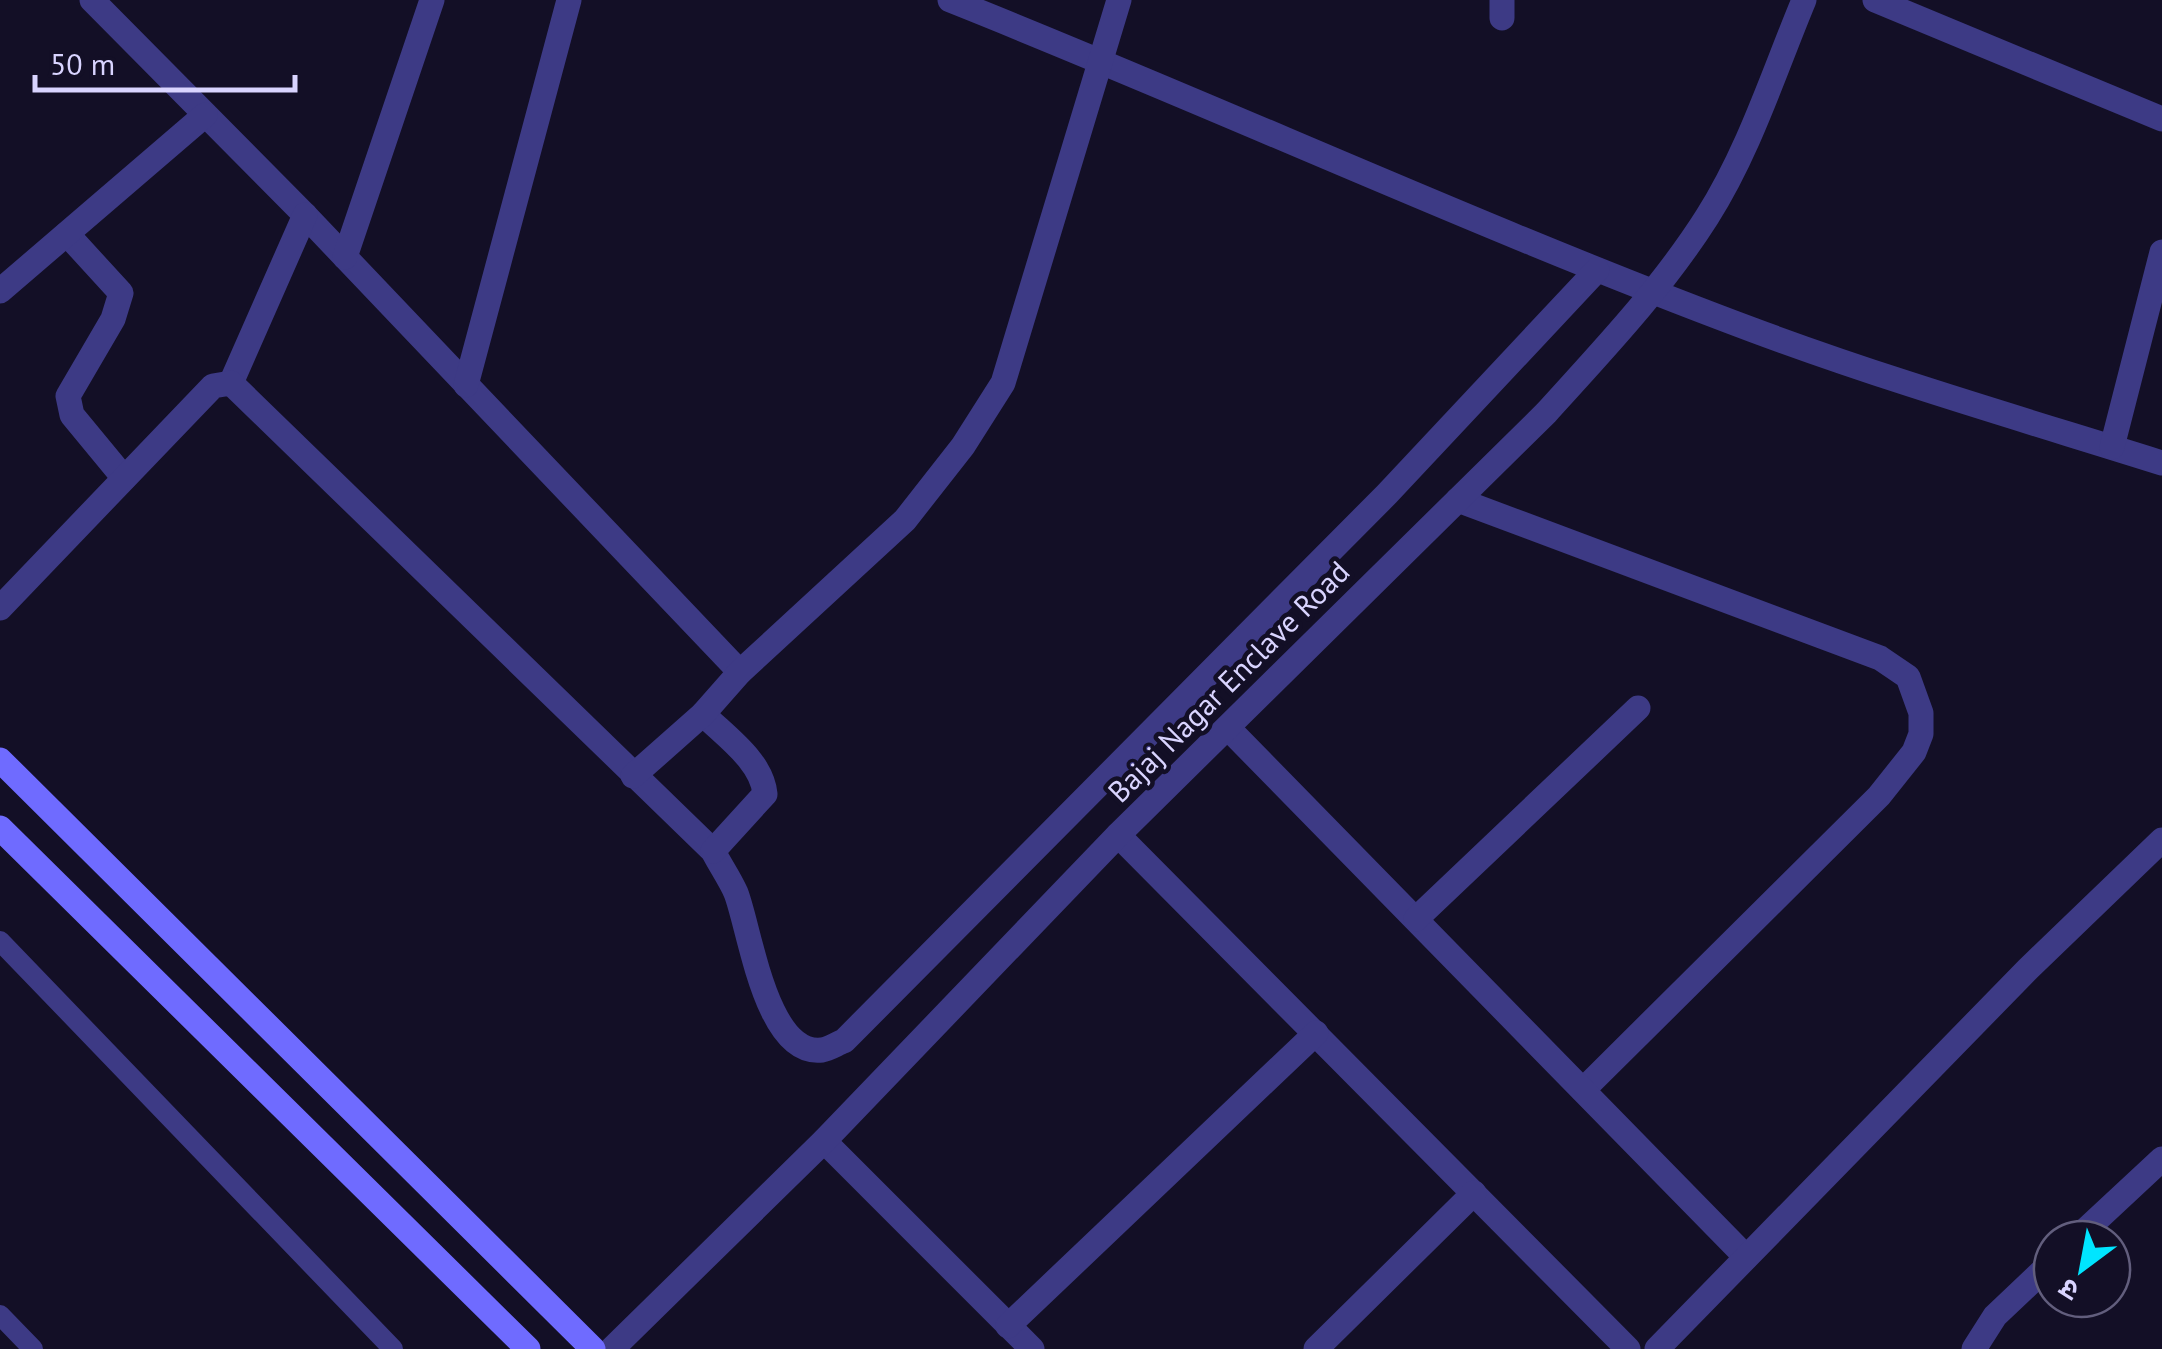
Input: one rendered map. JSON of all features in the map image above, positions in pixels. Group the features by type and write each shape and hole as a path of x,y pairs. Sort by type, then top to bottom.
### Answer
{"street":[{"path":"92,0 305,215 740,672"},
{"path":"344,257 432,0"},
{"path":"466,385 568,0"},
{"path":"950,0 1597,270 1837,361 2162,462"},
{"path":"634,776 905,520 963,446 1003,382 1119,0"},
{"name":"Bajaj Nagar Enclave Road","path":"612,1349 824,1141 1118,835 1546,412 1654,291 1708,216 1747,139 1804,0"},
{"path":"1874,0 2162,118"},
{"path":"0,292 206,115"},
{"path":"231,383 305,215"},
{"path":"67,234 120,294 113,319 68,396 72,415 124,478"},
{"path":"2112,447 2162,252"},
{"path":"231,383 713,851 736,893 756,970 771,1008 796,1043 821,1050 844,1041 1387,494 1597,270"},
{"path":"0,608 213,386 231,383"},
{"path":"1458,500 1880,658 1908,677 1921,713 1922,734 1914,752 1879,796 1583,1090"},
{"path":"1416,919 1638,708"},
{"path":"703,714 754,765 764,781 766,794 713,851"},
{"path":"1228,728 1746,1257"},
{"path":"0,760 593,1349"},
{"path":"0,828 528,1349"},
{"path":"1118,835 1628,1349"},
{"path":"1656,1349 2028,970 2162,840"},
{"path":"1008,1326 1316,1033"},
{"path":"824,1141 1032,1349"},
{"path":"2097,1219 2162,1158"},
{"path":"1316,1349 1474,1193"},
{"path":"1974,1349 1995,1316 2032,1281"}],"lane":[{"path":"0,941 393,1349"},
{"path":"0,1315 33,1349"}]}
